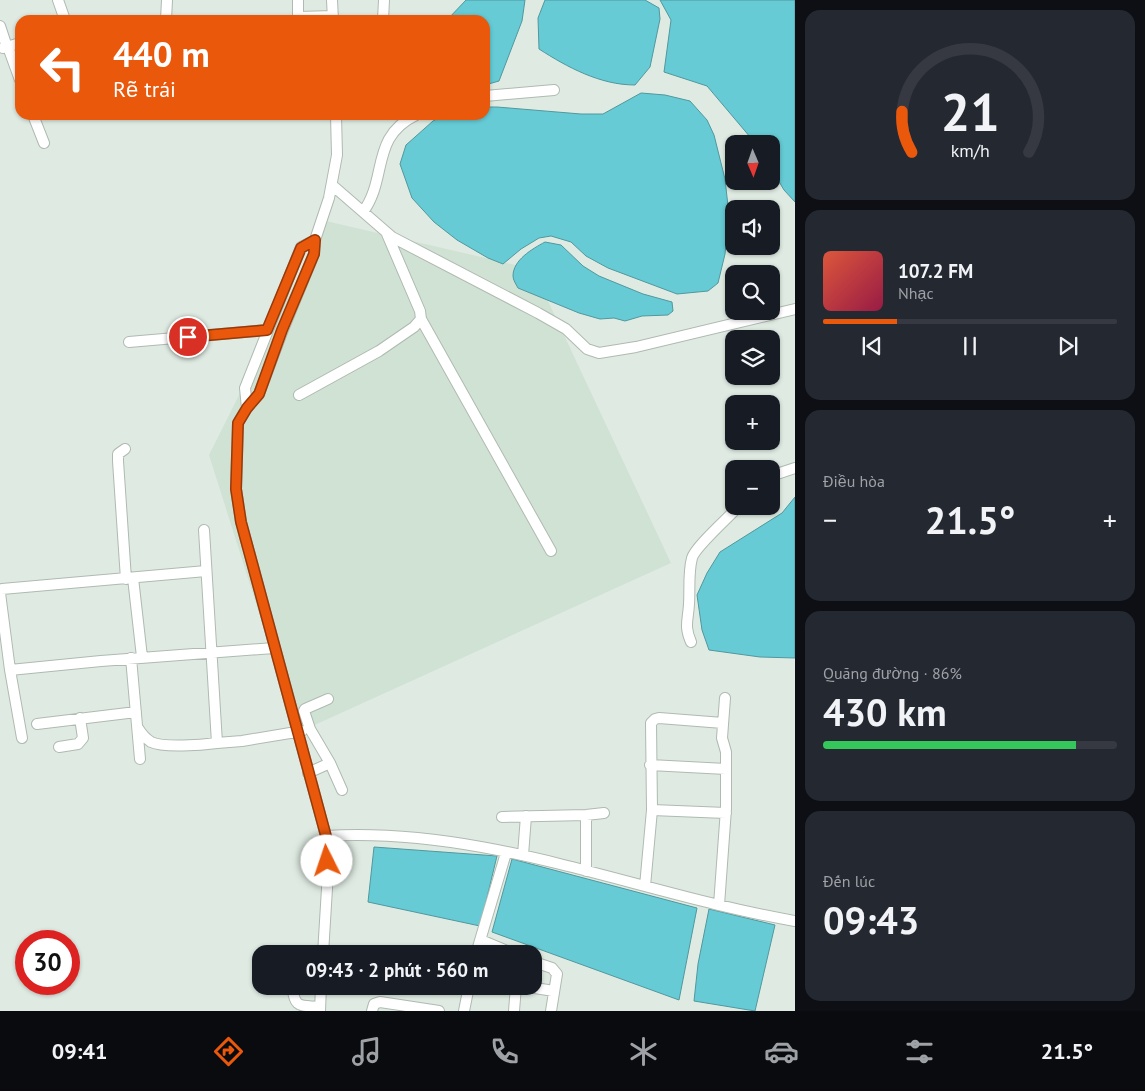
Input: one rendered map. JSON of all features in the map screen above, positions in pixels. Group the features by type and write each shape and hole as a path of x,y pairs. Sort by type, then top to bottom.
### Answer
{"street":[{"path":"58,0 63,15"},
{"path":"166,0 166,15"},
{"path":"298,0 298,15"},
{"path":"332,0 333,15"},
{"path":"383,15 384,0"},
{"path":"0,26 5,48 15,69"},
{"path":"490,96 554,90"},
{"path":"35,120 44,143"},
{"path":"324,945 328,872 326,836 241,522 236,489 238,423 247,408 259,394 282,330 314,254 315,240 329,198 337,155 336,120"},
{"path":"363,212 371,202 380,163 390,136 406,120"},
{"path":"332,185 392,237 538,313 566,329 587,349 599,353 795,308"},
{"path":"386,232 420,311 421,319 552,551"},
{"path":"247,408 245,388 267,330 301,248 315,240"},
{"path":"299,395 379,350 414,327 421,319"},
{"path":"129,342 267,330"},
{"path":"125,449 118,454 118,461 137,658 136,712 140,760"},
{"path":"780,473 795,468"},
{"path":"691,642 686,630 692,557 698,547 730,515"},
{"path":"204,530 217,743"},
{"path":"22,738 10,670 4,651 1,588 206,571"},
{"path":"10,670 274,648"},
{"path":"719,905 726,813 726,752 722,738 725,698"},
{"path":"328,699 304,711 310,729 330,763 342,790"},
{"path":"37,724 136,712"},
{"path":"59,747 78,744 83,738 80,718"},
{"path":"645,886 652,810 651,725 654,719 659,718 723,723"},
{"path":"138,728 144,736 158,745 203,745 297,733 310,729"},
{"path":"308,773 330,763"},
{"path":"650,765 726,769"},
{"path":"652,810 726,813"},
{"path":"502,817 604,813"},
{"path":"586,815 586,871"},
{"path":"523,855 526,816"},
{"path":"326,836 358,834 427,838 523,855 719,905 795,921"},
{"path":"479,945 506,853"},
{"path":"481,940 493,945"},
{"path":"542,965 556,971 557,976 551,1011"},
{"path":"542,990 554,992"},
{"path":"293,995 294,1000 298,1004 320,1009 321,995"},
{"path":"464,1011 467,995"},
{"path":"514,1011 515,995"},
{"path":"372,1011 374,1004 378,1002 414,1009 439,1011"}],"shaded area":[{"path":"326,221 533,269 671,563 297,733 209,455"}],"water":[{"path":"466,0 525,0 522,21 499,81 490,84 490,15 452,15"},
{"path":"545,0 645,0 659,8 660,19 650,67 635,85 609,82 584,74 539,49 538,18"},
{"path":"660,0 795,0 795,202 780,183 780,135 748,135 707,86 664,72 671,20"},
{"path":"641,93 665,95 690,101 707,120 714,135 725,179 727,200 725,200 725,254 718,283 708,291 677,294 608,268 586,256 571,242 551,236 539,238 521,249 503,264 488,258 457,240 434,222 412,198 400,164 406,145 435,120 490,120 490,107 603,114"},
{"path":"545,242 561,245 583,266 599,276 643,294 672,302 673,311 668,315 642,316 625,321 614,318 600,319 579,313 518,288 513,276 516,265 529,252"},
{"path":"795,497 795,658 760,657 709,650 702,630 697,595 707,573 720,552 782,513"},
{"path":"374,847 497,856 480,926 368,902"},
{"path":"512,859 697,908 679,1000 542,950 542,945 528,945 492,932"},
{"path":"709,909 775,925 755,1011 694,1001 698,964"}],"route":[{"path":"188,337 267,330 301,248 315,240 314,254 282,330 259,394 247,408 238,423 236,489 241,522 326,836 327,861"}]}
